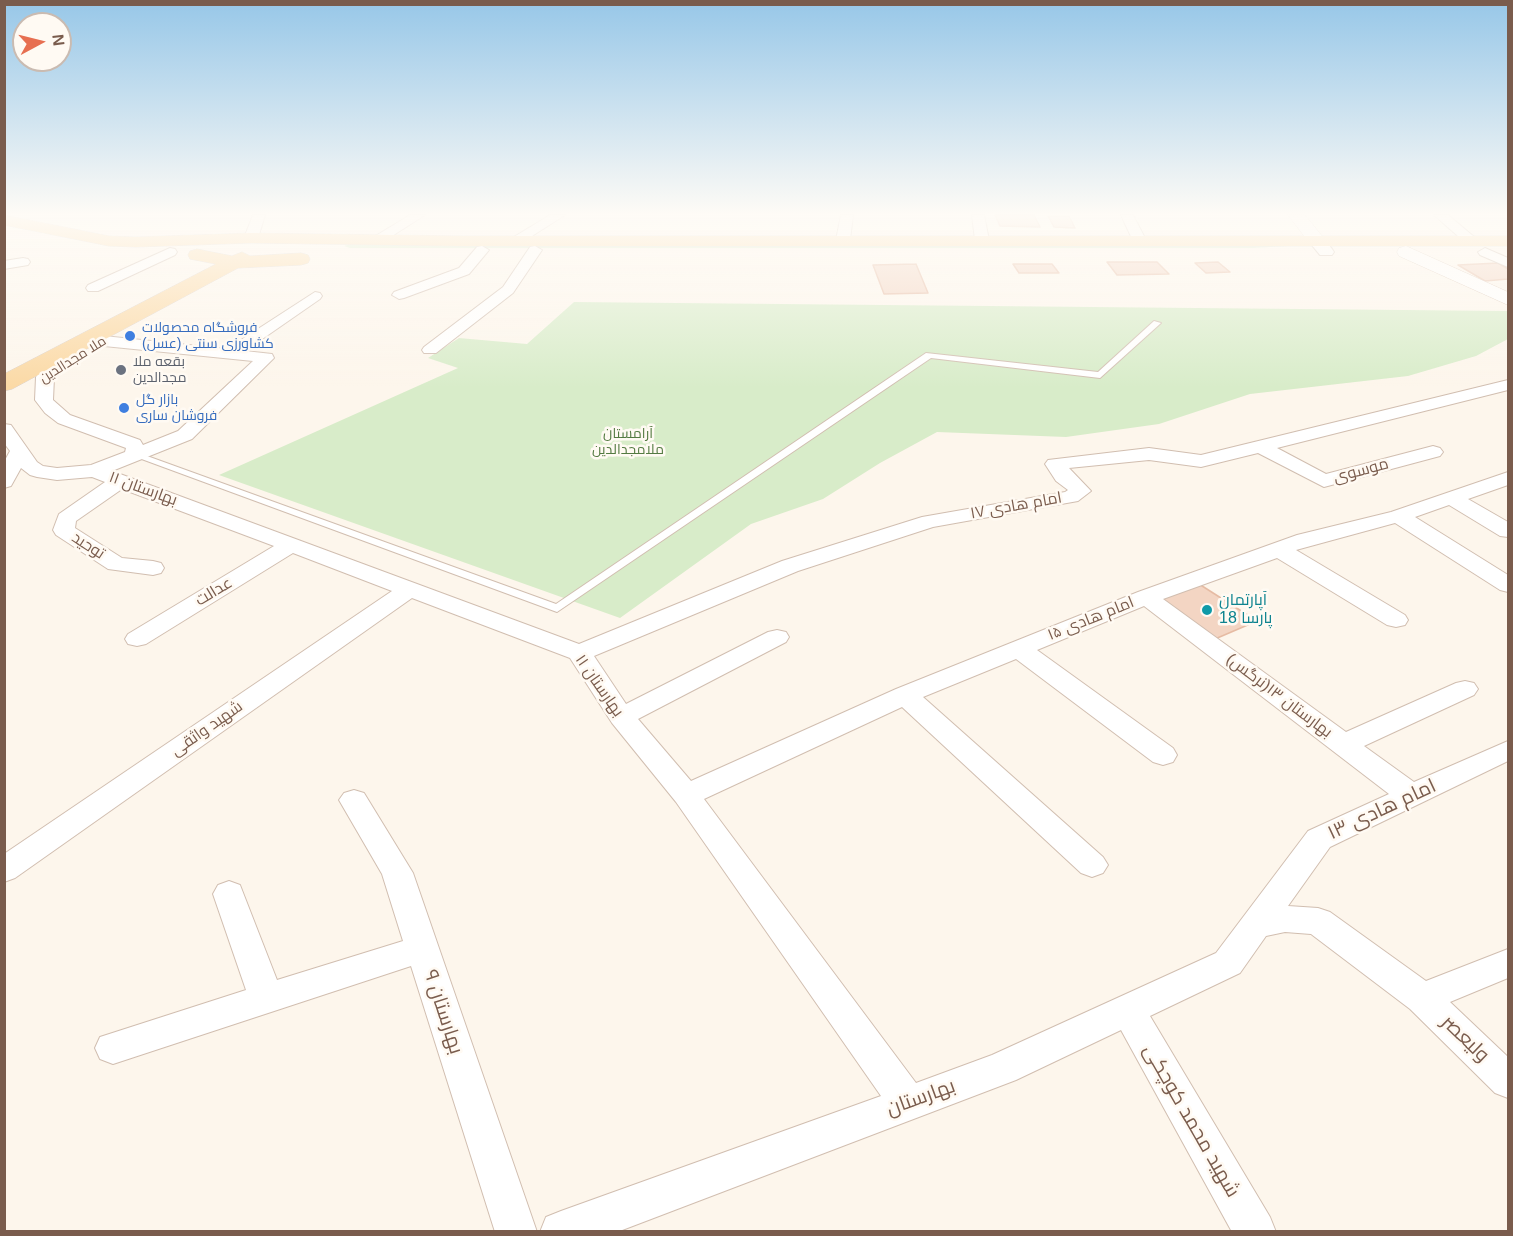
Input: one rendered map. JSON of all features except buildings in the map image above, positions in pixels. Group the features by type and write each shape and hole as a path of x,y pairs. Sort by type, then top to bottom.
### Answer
{"main road":[{"name":"ملا مجدالدین","path":"4,384 215,273"},
{"name":"ملا مجدالدین","path":"4,402 104,341 224,275 233,273"},
{"path":"1451,273 1509,299"}],"street":[{"path":"93,288 126,273"},
{"path":"399,295 459,273"},
{"path":"430,350 508,290 520,273"},
{"path":"230,354 315,296"},
{"path":"4,429 30,466 37,471 57,474 94,471 185,435 266,358 104,341"},
{"path":"45,377 44,400 51,409 64,419 133,444 136,449 133,454"},
{"name":"امام هادی ۱۷","path":"579,653 761,577 929,521 1071,496 1081,491 1063,477 1055,464 1149,454 1201,461 1509,385"},
{"name":"موسوی","path":"1260,446 1324,481 1433,452"},
{"path":"4,482 20,451"},
{"name":"بهارستان ۱۱","path":"94,471 579,653 621,717 686,795 908,1103"},
{"name":"امام هادی ۱۵","path":"686,795 905,695 1146,597 1305,540 1398,516 1509,478"},
{"name":"توحید","path":"120,481 66,518 64,530 116,564 153,568"},
{"path":"1450,497 1509,531"},
{"path":"1398,516 1509,585"},
{"name":"عدالت","path":"137,639 291,545"},
{"path":"1280,550 1396,620"},
{"name":"شهید واثقی","path":"4,870 410,589"},
{"name":"بهارستان ۱۳(نرگس)","path":"1146,597 1412,796"},
{"path":"621,717 777,638"},
{"path":"1018,648 1162,755"},
{"path":"1344,744 1465,689"},
{"path":"905,695 1092,865"},
{"name":"امام هادی ١٣","path":"1256,925 1319,839 1509,750"},
{"name":"بهارستان ٩","path":"354,800 397,873 516,1232"},
{"path":"230,894 267,999"},
{"name":"ولیعصر","path":"1256,925 1285,919 1318,921 1422,998 1509,1081"},
{"name":"بهارستان","path":"561,1232 1003,1068 1228,963 1256,925"},
{"path":"113,1048 422,949"},
{"path":"1422,998 1509,963"},
{"name":"شهید محمد کوچکی","path":"1128,1010 1255,1232"}],"lane":[{"path":"133,454 557,608 929,355 1100,375 1157,323"}],"green space":[{"name":"آرامستان ملامجدالدین","path":"574,302 1508,311 1508,339 1476,356 1408,376 1250,394 1159,424 1066,437 937,432 880,463 823,499 751,524 620,618 219,475 458,368 428,358 459,338 527,344"}],"place":[{"name":"فروشگاه محصولات کشاورزی سنتی (عسل)","path":"130,336"},
{"name":"بقعه ملا مجدالدين","path":"121,370"},
{"name":"بازار گل فروشان ساری","path":"124,408"},
{"name":"آپارتمان پارسا 18","path":"1207,610"}]}
